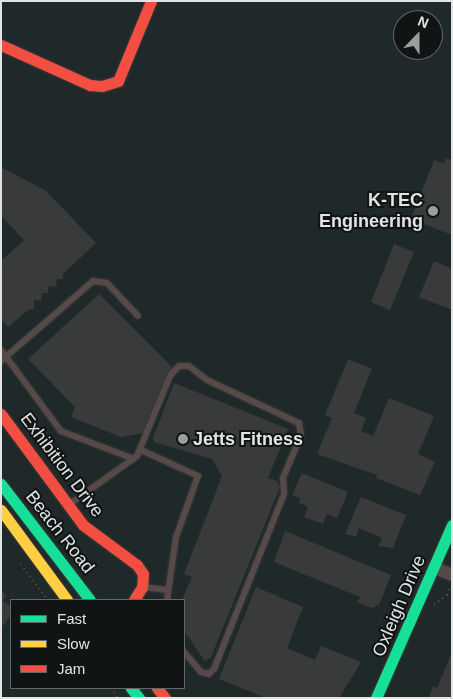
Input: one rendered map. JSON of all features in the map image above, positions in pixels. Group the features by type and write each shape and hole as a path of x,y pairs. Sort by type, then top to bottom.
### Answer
{"street":[{"path":"1,45 90,85 102,86 118,81 151,1"},
{"name":"Exhibition Drive","path":"1,414 83,526 137,565 143,574 142,587"},
{"name":"Beach Road","path":"1,484 89,599"},
{"name":"Beach Road","path":"1,510 66,599"},
{"name":"Oxleigh Drive","path":"376,698 435,568 452,525"},
{"path":"435,568 452,575"},
{"path":"135,599 142,587"}],"lane":[{"path":"4,358 93,280 107,283 138,316"},
{"path":"1,350 4,358 61,431 134,459"},
{"path":"67,506 134,459 141,450 170,376 182,365 192,367 207,380 293,418 302,429 284,473 284,494 214,669 209,674 202,672 185,653"},
{"path":"141,450 198,476 176,537 167,599"},
{"path":"142,587 168,590"}],"path":[{"path":"17,558 47,599"}],"shaded area":[{"path":"1,1 452,1 452,698 1,698"}],"building":[{"path":"446,158 452,161 452,235 411,219 434,160 444,163"},
{"path":"1,167 46,191 96,243 63,274 63,279 57,279 56,286 48,287 48,293 42,293 41,301 34,300 34,309 29,309 8,327 1,320 1,261 24,240 1,216"},
{"path":"394,244 414,252 390,310 371,302"},
{"path":"434,261 452,269 452,310 419,297"},
{"path":"99,294 173,368 144,433 121,437 71,417 75,407 28,359"},
{"path":"348,359 372,369 354,413 366,418 361,431 373,436 389,398 434,416 418,454 435,462 420,495 376,478 377,475 317,454 332,418 325,415"},
{"path":"174,383 288,429 268,478 277,481 280,487 211,657 205,661 185,632 185,599 182,599 192,577 184,574 222,476 212,459 154,442 153,438"},
{"path":"302,473 348,492 337,518 327,514 323,524 304,517 308,507 299,503 300,498 292,495"},
{"path":"361,497 406,515 393,548 378,546 382,538 359,528 356,537 345,534"},
{"path":"285,531 391,575 379,605 371,608 357,602 360,597 274,562"},
{"path":"256,587 303,607 287,648 315,660 321,646 361,662 339,698 266,698 219,679"},
{"path":"1,591 7,595 3,601 10,606 10,616 1,628"},
{"path":"452,652 452,698 429,698 433,686 437,688"}],"traffic: fast":[{"path":"1,484 89,599"},
{"path":"376,698 452,525"},
{"path":"132,689 139,698"}],"traffic: slow":[{"path":"1,510 66,599"}],"traffic: jam":[{"path":"1,45 90,85 102,86 118,81 151,1"},
{"path":"1,414 83,525 137,565 143,574 142,587 135,599"},
{"path":"158,689 165,698"}],"place":[{"name":"K-TEC Engineering","path":"433,211"},
{"name":"Jetts Fitness","path":"183,439"}]}
